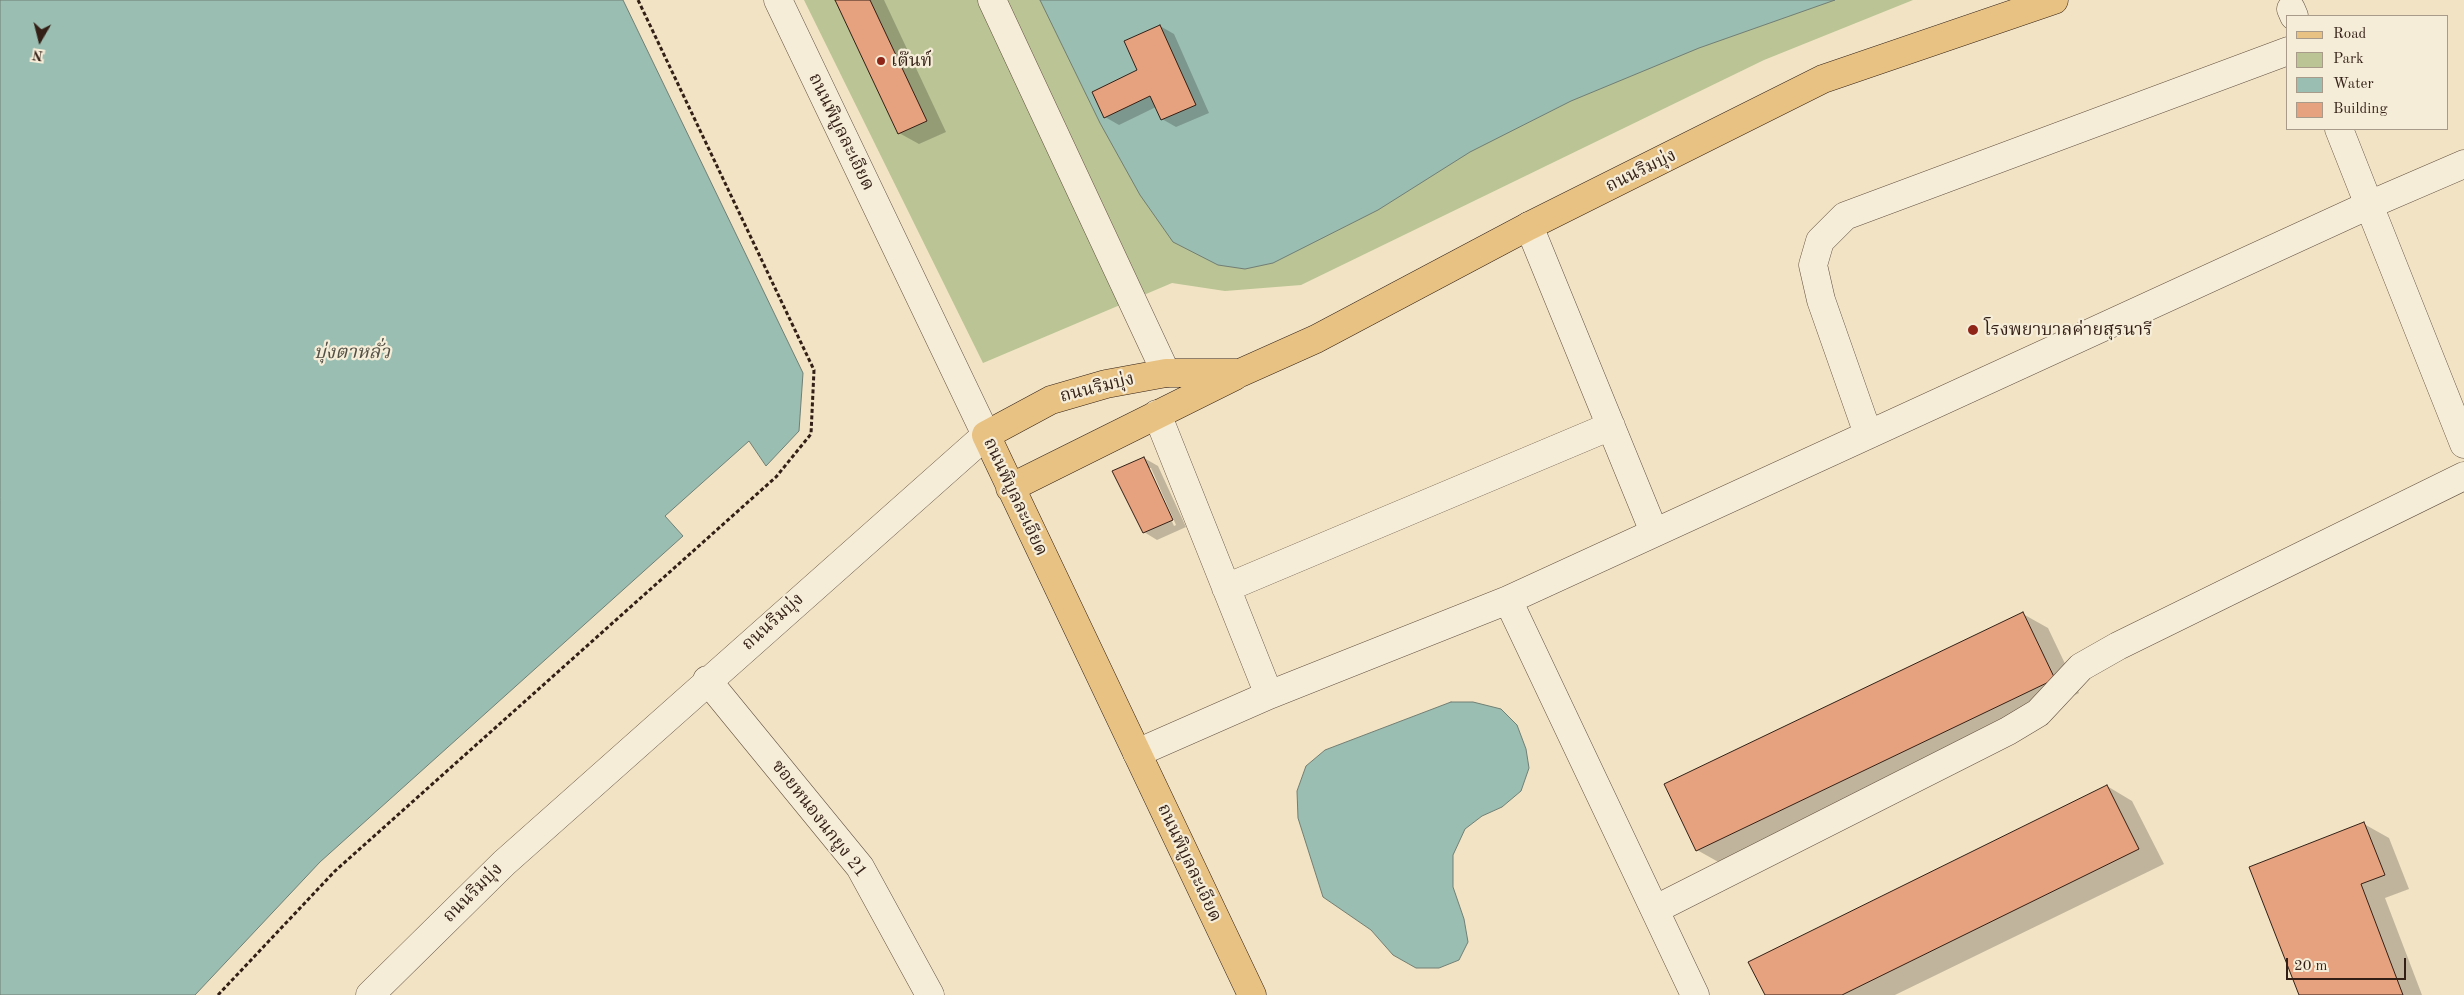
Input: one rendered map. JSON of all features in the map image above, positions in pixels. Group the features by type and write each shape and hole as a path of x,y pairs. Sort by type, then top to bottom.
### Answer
{"main road":[{"name":"ถนนริมบุ่ง","path":"1010,488 1240,373 1316,339 1529,226 1823,79 2054,0"},
{"name":"ถนนริมบุ่ง","path":"986,435 1051,400 1106,384 1166,373 1240,373"},
{"name":"ถนนพิบูลละเอียด","path":"986,435 1252,995"}],"street":[{"name":"ถนนพิบูลละเอียด","path":"778,0 986,435"},
{"path":"992,0 1166,373"},
{"path":"1868,434 1821,300 1814,264 1820,240 1845,216 2286,52"},
{"path":"2339,130 2464,444"},
{"path":"1137,753 1269,695 1508,600 2369,205 2464,164"},
{"path":"1529,226 1654,532"},
{"path":"1157,414 1269,695"},
{"path":"1226,588 1611,426"},
{"name":"ถนนริมบุ่ง","path":"383,991 504,863 707,680 986,435"},
{"path":"1656,909 2038,713 2081,667 2118,646 2464,476"},
{"path":"1508,600 1656,909 1695,995"},
{"name":"ซอยหนองนกยูง 21","path":"707,680 860,867 930,995"}],"path":[{"path":"218,995 335,871 776,477 811,434 814,370 638,0"}],"green space":[{"path":"804,0 1913,0 1764,60 1301,285 1225,291 1172,283 983,363"}],"water":[{"name":"บุ่งตาหลั่ว","path":"0,0 623,0 803,373 799,431 766,466 749,441 665,516 683,536 320,862 195,995 0,995"},
{"path":"1040,0 1835,0 1699,48 1571,101 1470,152 1378,210 1273,263 1245,269 1218,265 1173,242 1140,195 1100,123"},
{"path":"1451,702 1473,702 1501,709 1517,725 1526,749 1529,768 1521,791 1502,807 1482,816 1465,829 1453,855 1453,887 1464,919 1468,942 1459,960 1439,968 1416,968 1393,955 1371,930 1323,897 1298,818 1297,791 1306,766 1325,750"}],"building":[{"name":"เต๊นท์","path":"835,0 870,0 927,121 898,134"},
{"path":"1160,25 1196,105 1161,120 1150,96 1104,118 1092,92 1137,70 1124,41"},
{"path":"1144,457 1173,520 1143,533 1112,471"},
{"path":"2023,612 2055,679 1696,851 1664,784"},
{"path":"2107,785 2139,849 1842,995 1765,995 1748,962"},
{"path":"2364,822 2385,875 2361,884 2403,995 2299,995 2249,867"}],"place":[{"name":"เต๊นท์","path":"881,61"},
{"name":"โรงพยาบาลค่ายสุรนารี","path":"1973,330"}]}
